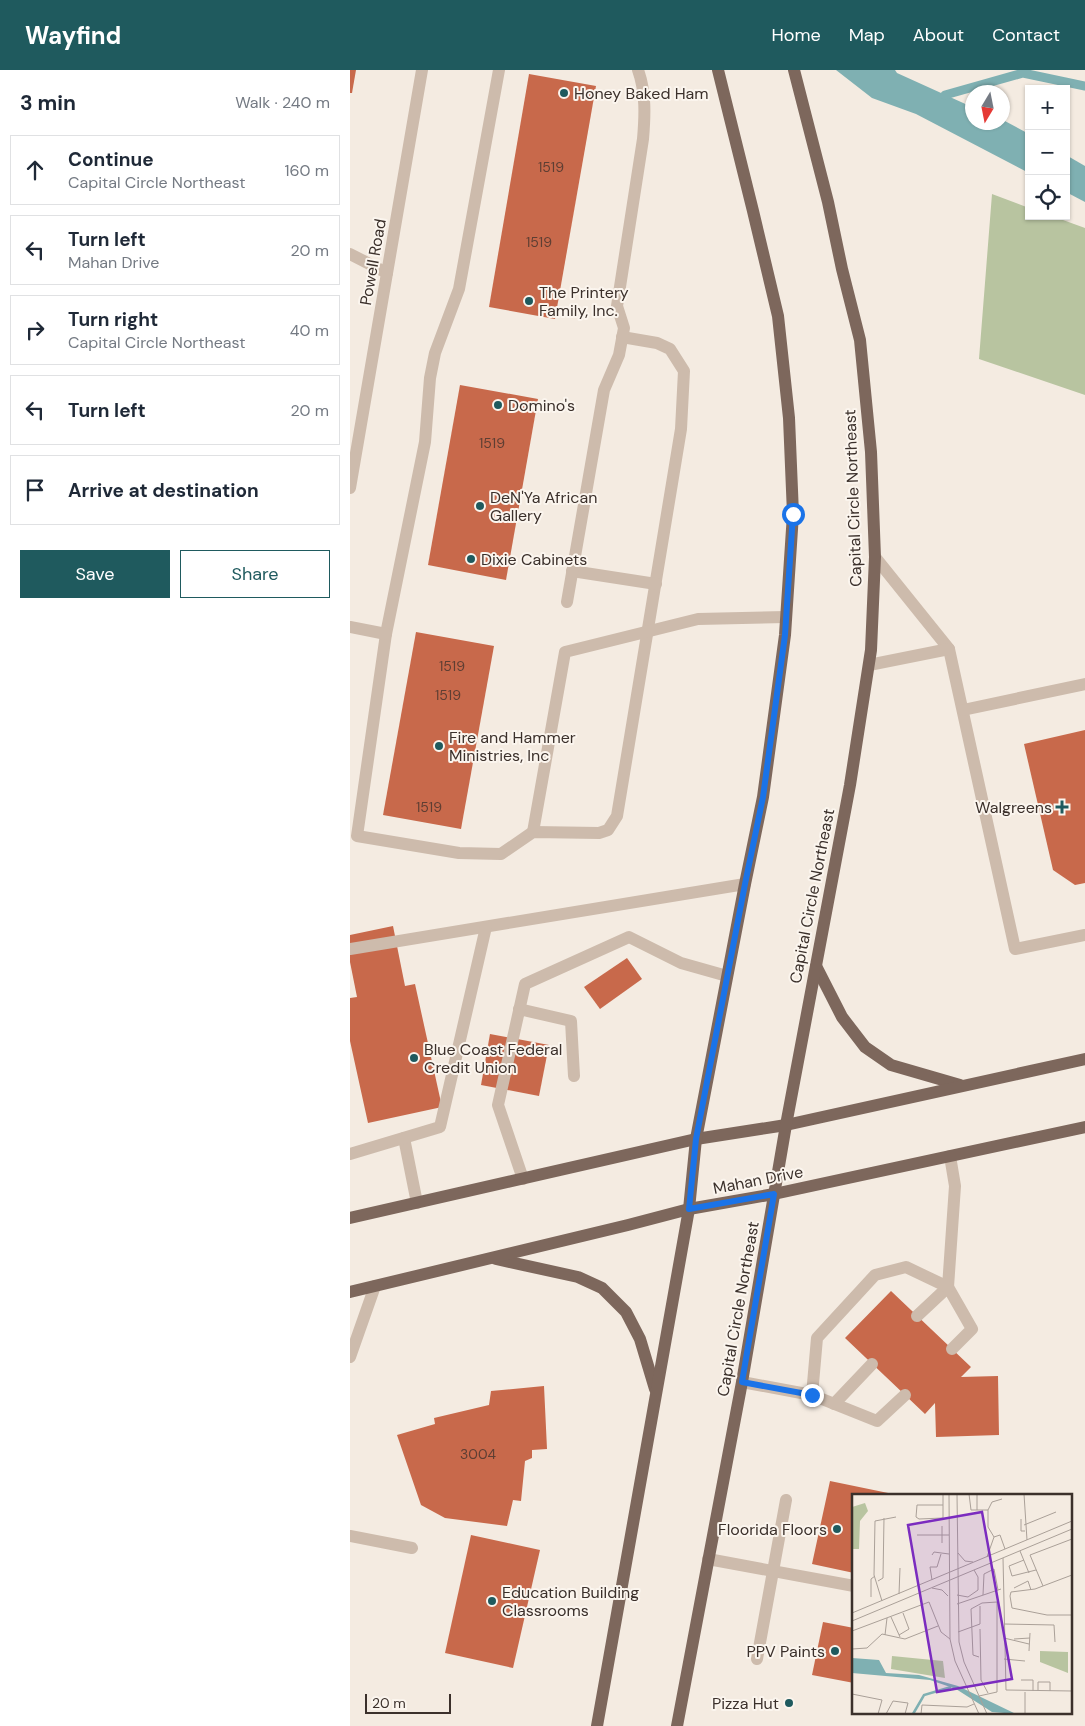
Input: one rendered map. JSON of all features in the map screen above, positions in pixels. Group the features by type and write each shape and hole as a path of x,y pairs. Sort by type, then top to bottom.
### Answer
{"main road":[{"path":"597,1726 689,1209 696,1139 763,797 785,635 793,514 789,418 778,316 718,70"},
{"name":"Capital Circle Northeast","path":"676,1726 742,1382 786,1124 850,784 871,650 875,557 871,452 860,340 828,202 794,70"},
{"path":"816,966 842,1018 866,1047 891,1065 962,1086"},
{"path":"350,1218 696,1139 786,1124 1085,1059"},
{"name":"Mahan Drive","path":"350,1292 689,1209 774,1194 1085,1127"},
{"path":"491,1258 578,1276 602,1288 626,1312 640,1339 657,1393"}],"street":[{"name":"Powell Road","path":"351,481 422,70"},
{"path":"499,70 459,289 435,352 430,378 425,442 386,634 357,836 459,853 501,854 533,832 599,832 608,830 617,816 681,429 684,371 670,349 657,343 622,337"},
{"path":"567,602 604,390 619,355 624,328 617,306 646,112 642,79 638,70"},
{"path":"350,254 387,273"},
{"path":"875,557 949,649 1015,950 1085,935"},
{"path":"572,571 656,584"},
{"path":"533,832 565,652 698,619 786,616"},
{"path":"350,627 386,634"},
{"path":"869,664 949,649"},
{"path":"962,710 1085,684"},
{"path":"350,949 745,884"},
{"path":"350,1154 440,1128 486,927"},
{"path":"523,1179 498,1105 525,984 629,937 681,962 727,976"},
{"path":"519,1010 571,1021 574,1076"},
{"path":"404,1138 417,1203"},
{"path":"917,1316 948,1287 955,1186 950,1156"},
{"path":"812,1395 817,1338 875,1275 906,1267 948,1287 972,1328 952,1349"},
{"path":"350,1357 375,1286"},
{"path":"834,1404 872,1364"},
{"path":"742,1382 812,1395 877,1421 904,1395"},
{"path":"757,1659 786,1500"},
{"path":"350,1536 412,1548"},
{"path":"708,1558 852,1586"}],"green space":[{"path":"992,194 1025,206 1025,220 1063,220 1085,228 1085,395 979,359"}],"water":[{"path":"836,70 895,70 897,73 965,104 965,130 1010,130 1010,124 1025,132 1025,171 916,114 872,98"},
{"path":"1070,157 1085,166 1085,202 1070,194"}],"building":[{"path":"350,70 356,70 352,93 350,93"},
{"path":"529,74 596,86 555,319 489,307"},
{"path":"460,385 538,399 506,580 428,565"},
{"path":"416,632 494,646 461,829 383,815"},
{"name":"Walgreens","path":"1085,730 1085,883 1075,885 1053,870 1024,744"},
{"path":"393,926 405,986 415,984 442,1107 368,1123 350,1041 350,998 357,997 350,962 350,935"},
{"path":"627,958 642,979 600,1009 584,987"},
{"path":"490,1034 549,1045 539,1096 481,1085"},
{"path":"891,1291 971,1367 961,1377 998,1376 999,1435 936,1437 935,1403 925,1414 845,1338"},
{"path":"544,1386 547,1449 532,1450 532,1458 525,1461 521,1501 513,1500 507,1526 445,1518 421,1505 397,1435 435,1424 434,1418 489,1405 491,1391"},
{"name":"Floorida Floors","path":"830,1481 893,1494 852,1494 852,1573 812,1564"},
{"name":"Education Building Classrooms","path":"471,1535 540,1550 513,1668 445,1653"},
{"name":"PPV Paints","path":"823,1622 852,1628 852,1683 812,1675"}],"waterway":[{"path":"945,95 1023,73 1085,86"}],"place":[{"name":"Honey Baked Ham","path":"564,93"},
{"name":"The Printery Family, Inc.","path":"529,301"},
{"name":"Domino's","path":"498,405"},
{"name":"DeN'Ya African Gallery","path":"480,506"},
{"name":"Dixie Cabinets","path":"471,559"},
{"name":"Fire and Hammer Ministries, Inc","path":"439,746"},
{"name":"Walgreens","path":"1062,807"},
{"name":"Blue Coast Federal Credit Union","path":"414,1058"},
{"name":"Floorida Floors","path":"837,1529"},
{"name":"Education Building Classrooms","path":"492,1601"},
{"name":"PPV Paints","path":"835,1651"},
{"name":"Pizza Hut","path":"789,1703"}],"route":[{"path":"793,514 785,635 763,797 696,1139 689,1209 774,1194 742,1382 812,1395"}]}
